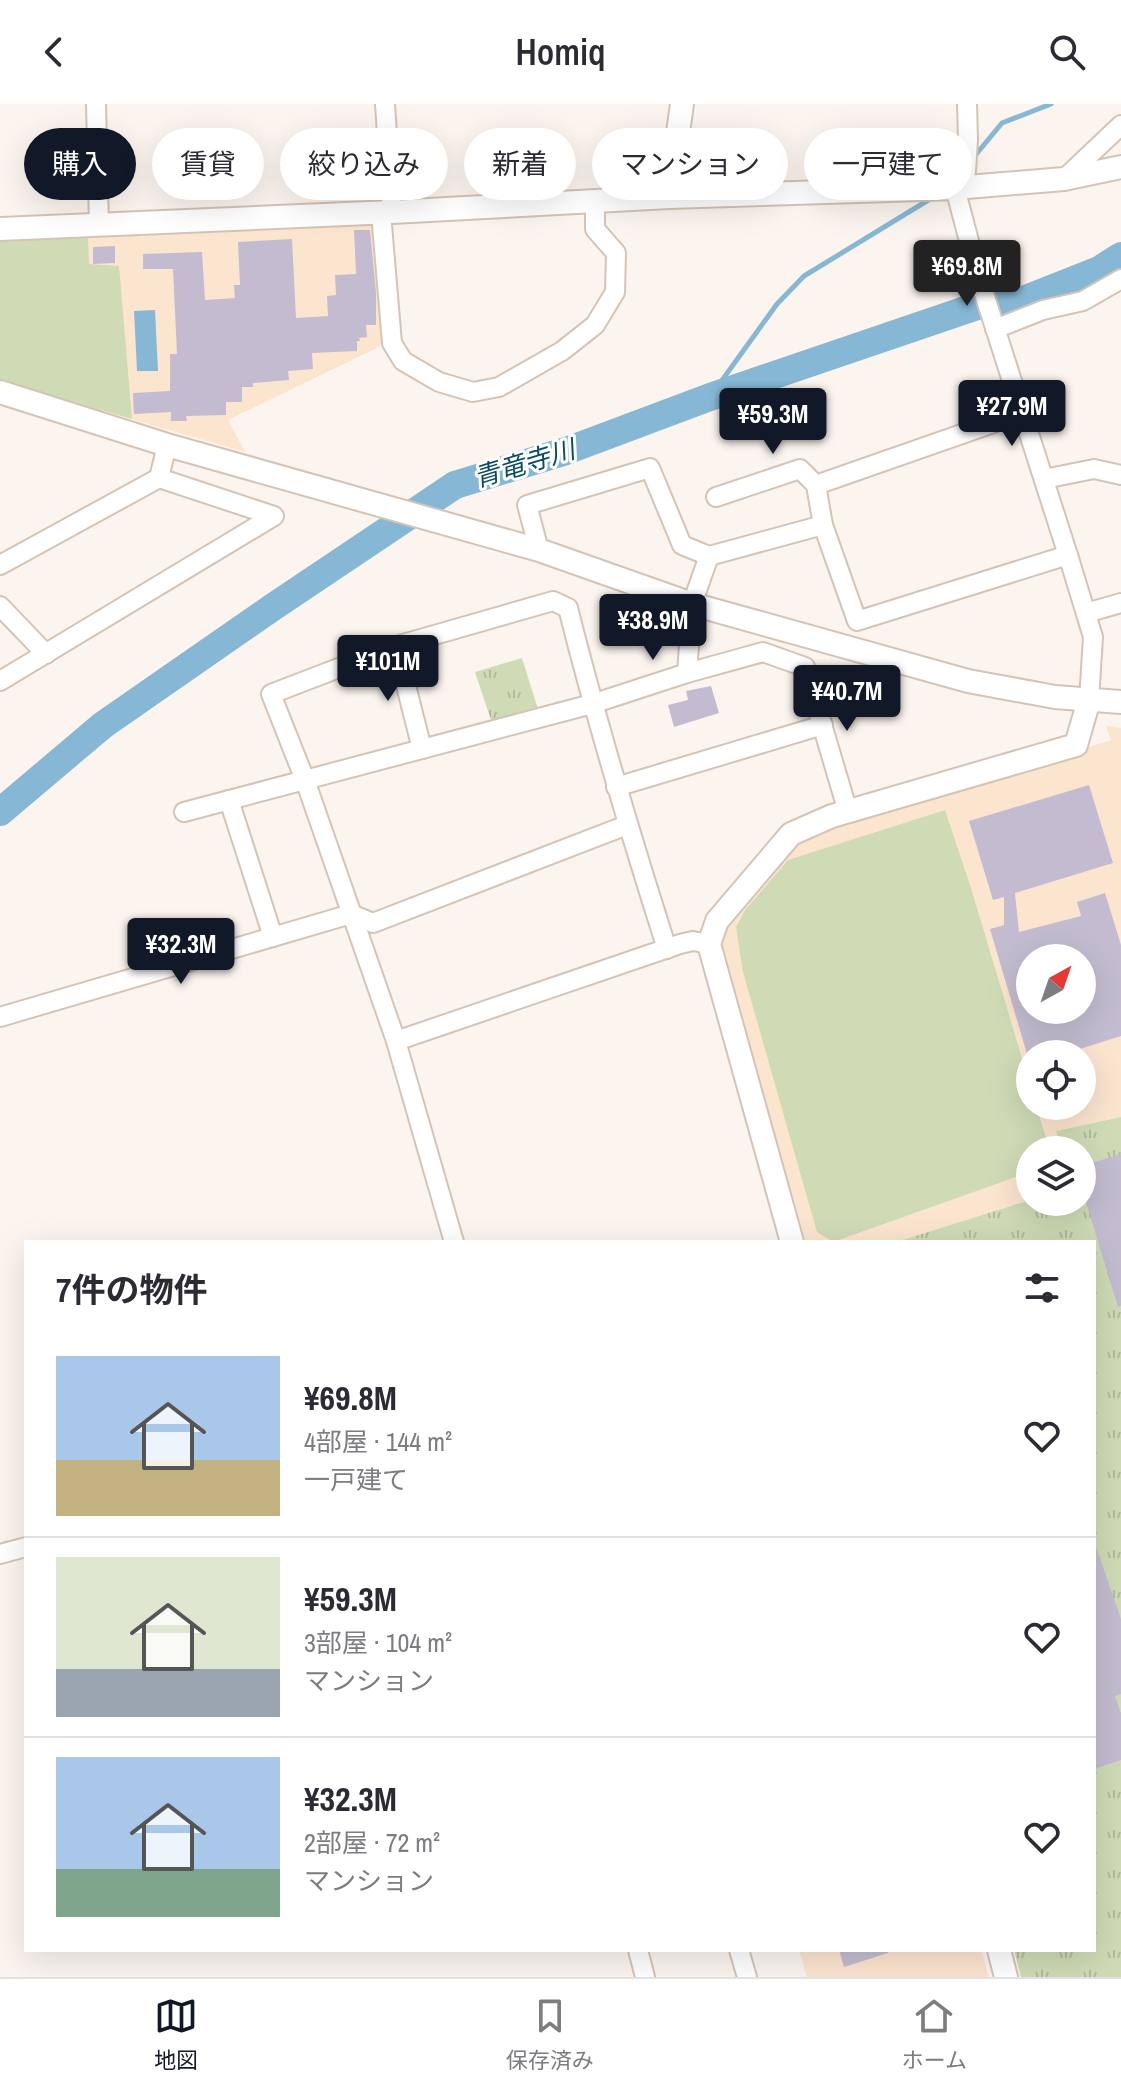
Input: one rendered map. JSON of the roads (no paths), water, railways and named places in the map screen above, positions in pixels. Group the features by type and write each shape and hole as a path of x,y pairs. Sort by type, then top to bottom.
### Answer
{"street":[{"path":"96,104 99,225"},
{"path":"385,104 392,343 403,361 439,382 473,392 499,387 562,351 595,325 615,292 616,253 595,229 595,201"},
{"path":"679,128 682,104"},
{"path":"967,104 968,128"},
{"path":"1064,179 1121,125"},
{"path":"972,187 1064,179 1121,167"},
{"path":"0,229 614,200"},
{"path":"791,1240 709,944 717,921 791,834 848,812 1076,745 1089,700 1093,637 978,275 958,200"},
{"path":"995,329 1043,310 1083,301 1121,279"},
{"path":"0,392 167,445 539,550 692,604 968,681 1055,697 1121,702"},
{"path":"816,485 1022,413"},
{"path":"159,478 167,445"},
{"path":"539,550 527,505 650,468 682,545 709,556 823,525"},
{"path":"716,497 800,469 816,485 823,525 857,621 1068,555"},
{"path":"1044,479 1094,469 1121,475"},
{"path":"0,565 159,478 274,516 0,681"},
{"path":"687,673 692,604 709,556"},
{"path":"453,1240 396,1041 305,780 271,694 396,646 553,601 568,608 627,825 667,949"},
{"path":"1086,613 1121,603"},
{"path":"0,606 46,654"},
{"path":"396,646 422,749"},
{"path":"184,812 592,704 763,652 805,667 848,812"},
{"path":"616,787 823,725"},
{"path":"229,800 273,937"},
{"path":"0,1017 351,914 373,923 627,825"},
{"path":"396,1041 667,949 693,941 709,944"},
{"path":"0,1554 24,1548"},
{"path":"639,1952 645,1977"},
{"path":"740,1952 747,1977"},
{"path":"1000,1952 1006,1977"}],"water":[{"path":"155,310 158,371 137,371 134,311"}],"waterway":[{"path":"973,158 1002,123 1051,104"},
{"path":"710,397 777,304 804,276 928,200"},
{"name":"青竜寺川","path":"0,812 103,725 455,485 566,451 710,397 986,303 1018,302 1099,270 1121,256"}]}
